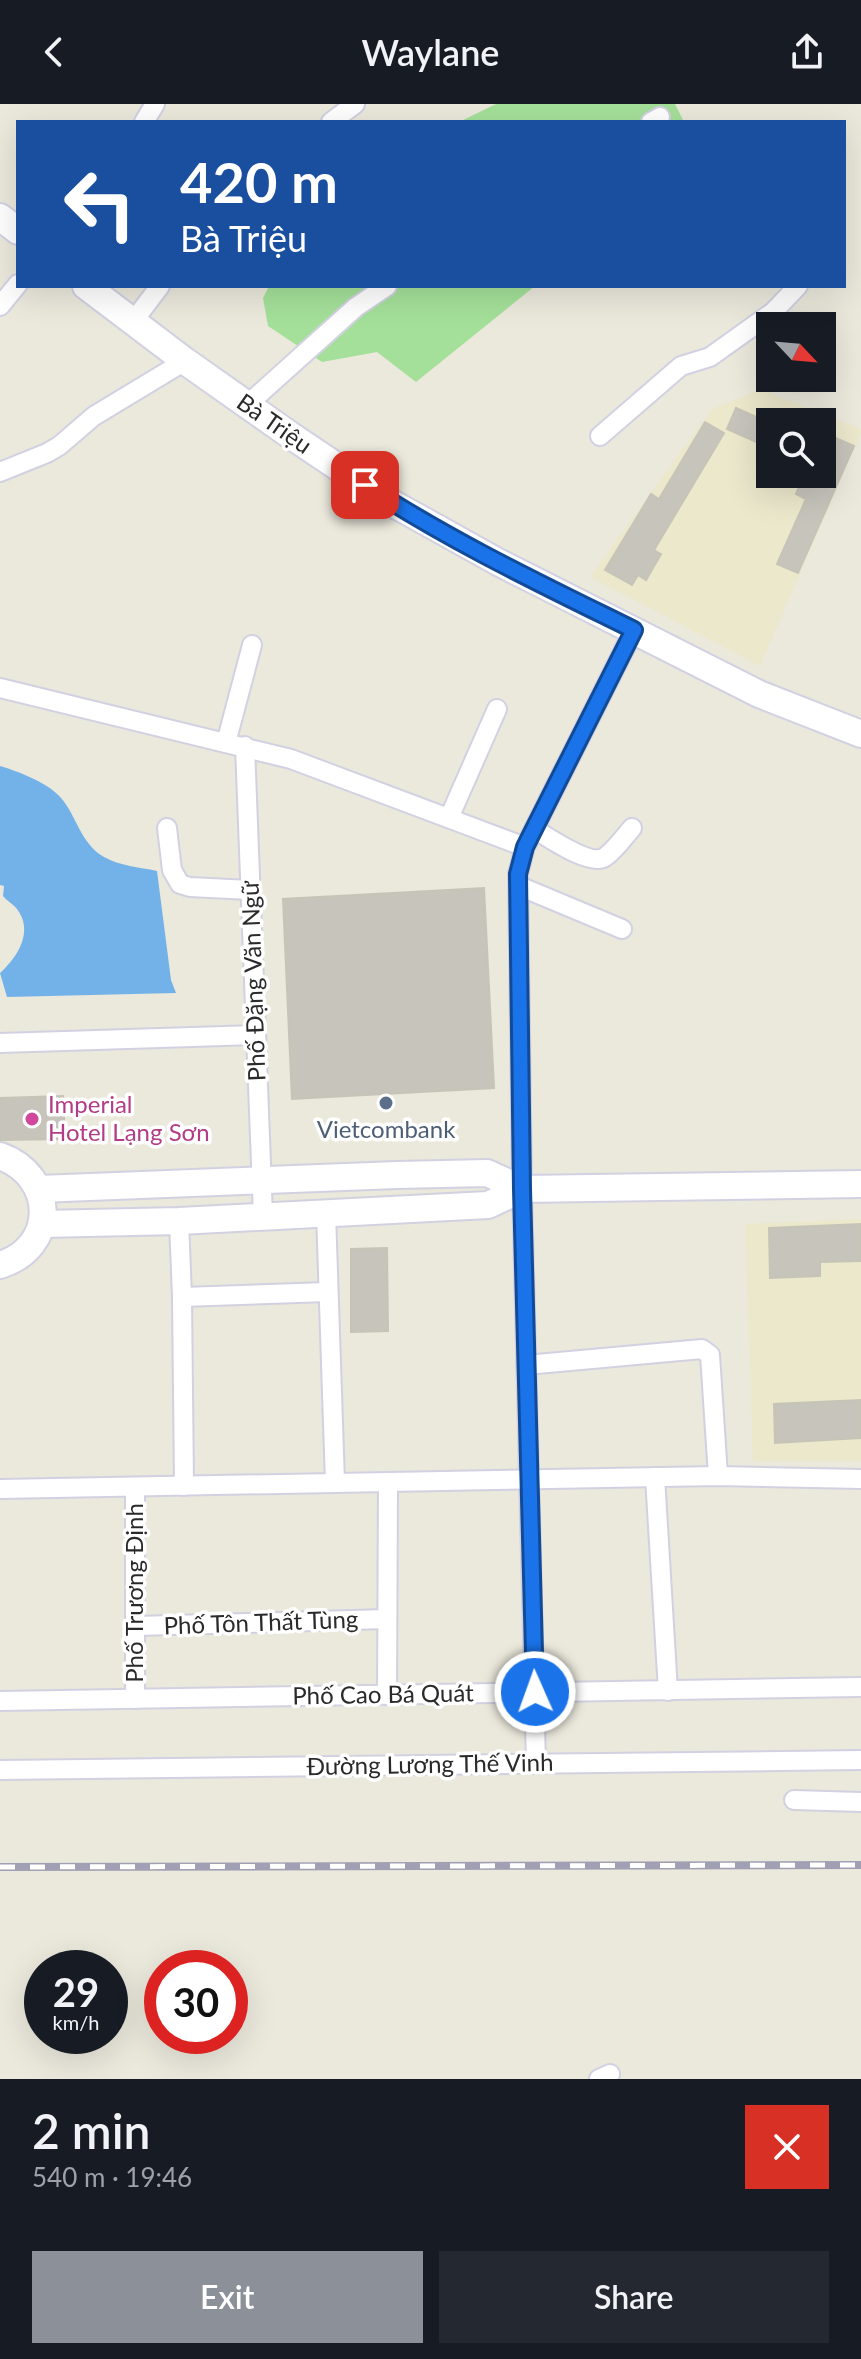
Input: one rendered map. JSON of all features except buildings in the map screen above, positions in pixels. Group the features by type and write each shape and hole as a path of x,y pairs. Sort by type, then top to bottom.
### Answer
{"street":[{"path":"334,120 355,104"},
{"path":"0,217 16,229"},
{"path":"0,306 16,286"},
{"name":"Bà Triệu","path":"88,288 185,361 390,502 498,562 759,694 861,734"},
{"path":"132,323 158,288"},
{"path":"247,405 356,307 384,288"},
{"path":"600,436 681,366 710,357 773,312 796,288"},
{"path":"0,472 47,453 94,416 185,361"},
{"path":"536,1764 522,1189 521,860 634,630"},
{"path":"226,743 252,645"},
{"path":"0,688 291,759 525,847"},
{"path":"449,818 497,709"},
{"name":"Phố Đặng Văn Ngữ","path":"245,746 263,1216"},
{"path":"167,828 172,870 180,884 250,890"},
{"path":"534,829 586,858 597,860 605,857 632,828"},
{"path":"519,886 622,929"},
{"path":"0,1043 256,1035"},
{"path":"0,1156 29,1172 39,1189 43,1206 42,1224 35,1240 25,1253 0,1265"},
{"path":"39,1189 487,1173 522,1189"},
{"path":"397,1175 397,1209"},
{"path":"42,1224 179,1221 488,1205 522,1189 861,1184"},
{"path":"326,1213 335,1483"},
{"path":"179,1221 184,1486"},
{"path":"182,1297 328,1292"},
{"path":"526,1365 702,1349 708,1351 718,1476"},
{"path":"0,1489 718,1476 861,1479"},
{"path":"655,1477 668,1691"},
{"path":"387,1695 388,1482"},
{"name":"Phố Trương Định","path":"135,1487 135,1699"},
{"name":"Phố Tôn Thất Tùng","path":"135,1626 387,1619"},
{"name":"Phố Cao Bá Quát","path":"0,1701 861,1687"},
{"name":"Đường Lương Thế Vinh","path":"0,1770 861,1760"},
{"path":"794,1800 861,1802"}],"shaded area":[{"path":"756,391 768,392 808,408 756,408 756,488 836,488 836,419 861,429 861,433 760,666 590,577 712,409"},
{"path":"861,1219 861,1461 753,1461 745,1224"}],"green space":[{"path":"496,104 675,104 683,120 463,120"},
{"path":"268,288 533,288 416,382 377,352 322,362 268,326 263,298"}],"water":[{"path":"0,766 37,781 56,793 95,851 110,860 157,871 171,980 176,993 7,997 0,973 18,952 24,926 17,909 3,896 4,886 0,885"}],"railway":[{"path":"0,1867 861,1865"}],"place":[{"name":"Vietcombank","path":"386,1103"},
{"name":"Imperial Hotel Lạng Sơn","path":"32,1119"}],"route":[{"path":"365,485 498,562 634,630 525,847 518,874 522,1189 535,1692"}]}
